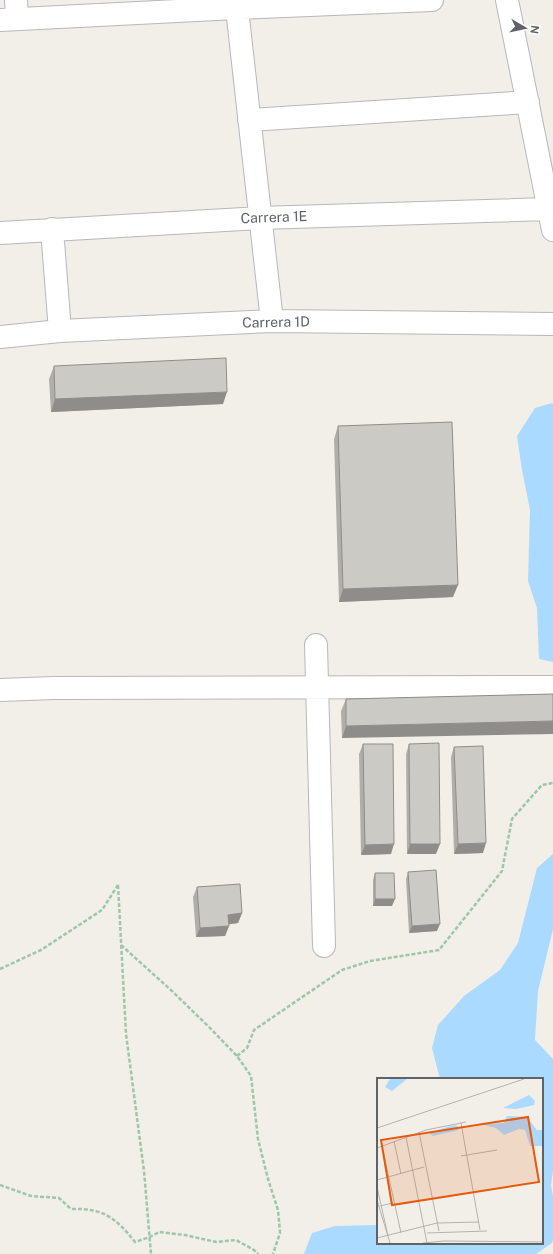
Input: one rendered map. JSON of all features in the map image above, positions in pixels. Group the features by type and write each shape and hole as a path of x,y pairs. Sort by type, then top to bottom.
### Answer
{"street":[{"path":"11,13 236,4 432,0"},
{"path":"507,0 551,220"},
{"path":"236,4 272,321"},
{"path":"249,120 528,102"},
{"name":"Carrera 1E","path":"0,233 260,218 551,220"},
{"path":"52,229 60,331"},
{"name":"Carrera 1D","path":"0,337 60,331 272,321 553,324"},
{"path":"316,645 324,946"},
{"path":"0,690 54,688 553,687"}],"path":[{"path":"237,1056 247,1048 254,1030 342,970 370,961 439,950 502,871 512,819 542,785 553,783"},
{"path":"0,969 42,950 102,910 118,885 126,1034 144,1171 151,1254"},
{"path":"121,945 188,1006 237,1056 251,1076 258,1139 268,1179 278,1210 280,1233 274,1254"},
{"path":"0,1185 31,1196 58,1198 71,1209 88,1209 105,1214 122,1225 135,1242 159,1232 216,1242 236,1240 254,1250 258,1254"}],"water":[{"path":"552,403 553,662 539,659 537,608 528,581 530,510 517,436 535,408"},
{"path":"553,854 553,929 538,991 535,1040 553,1059 553,1171 551,1185 553,1196 552,1243 536,1254 304,1254 312,1233 335,1226 377,1225 377,1244 543,1244 543,1078 440,1078 432,1048 438,1025 464,996 500,970 518,943 537,868"}],"building":[{"path":"226,358 227,392 55,399 54,366"},
{"path":"452,422 458,585 343,589 338,426"},
{"path":"553,694 553,721 346,726 346,699"},
{"path":"439,743 440,844 410,844 409,744"},
{"path":"363,744 393,744 394,844 365,845"},
{"path":"483,746 486,843 458,844 454,747"},
{"path":"436,870 440,924 412,926 408,872"},
{"path":"375,873 394,873 395,899 375,899"},
{"path":"240,884 242,913 228,915 229,926 200,928 197,887"}]}
